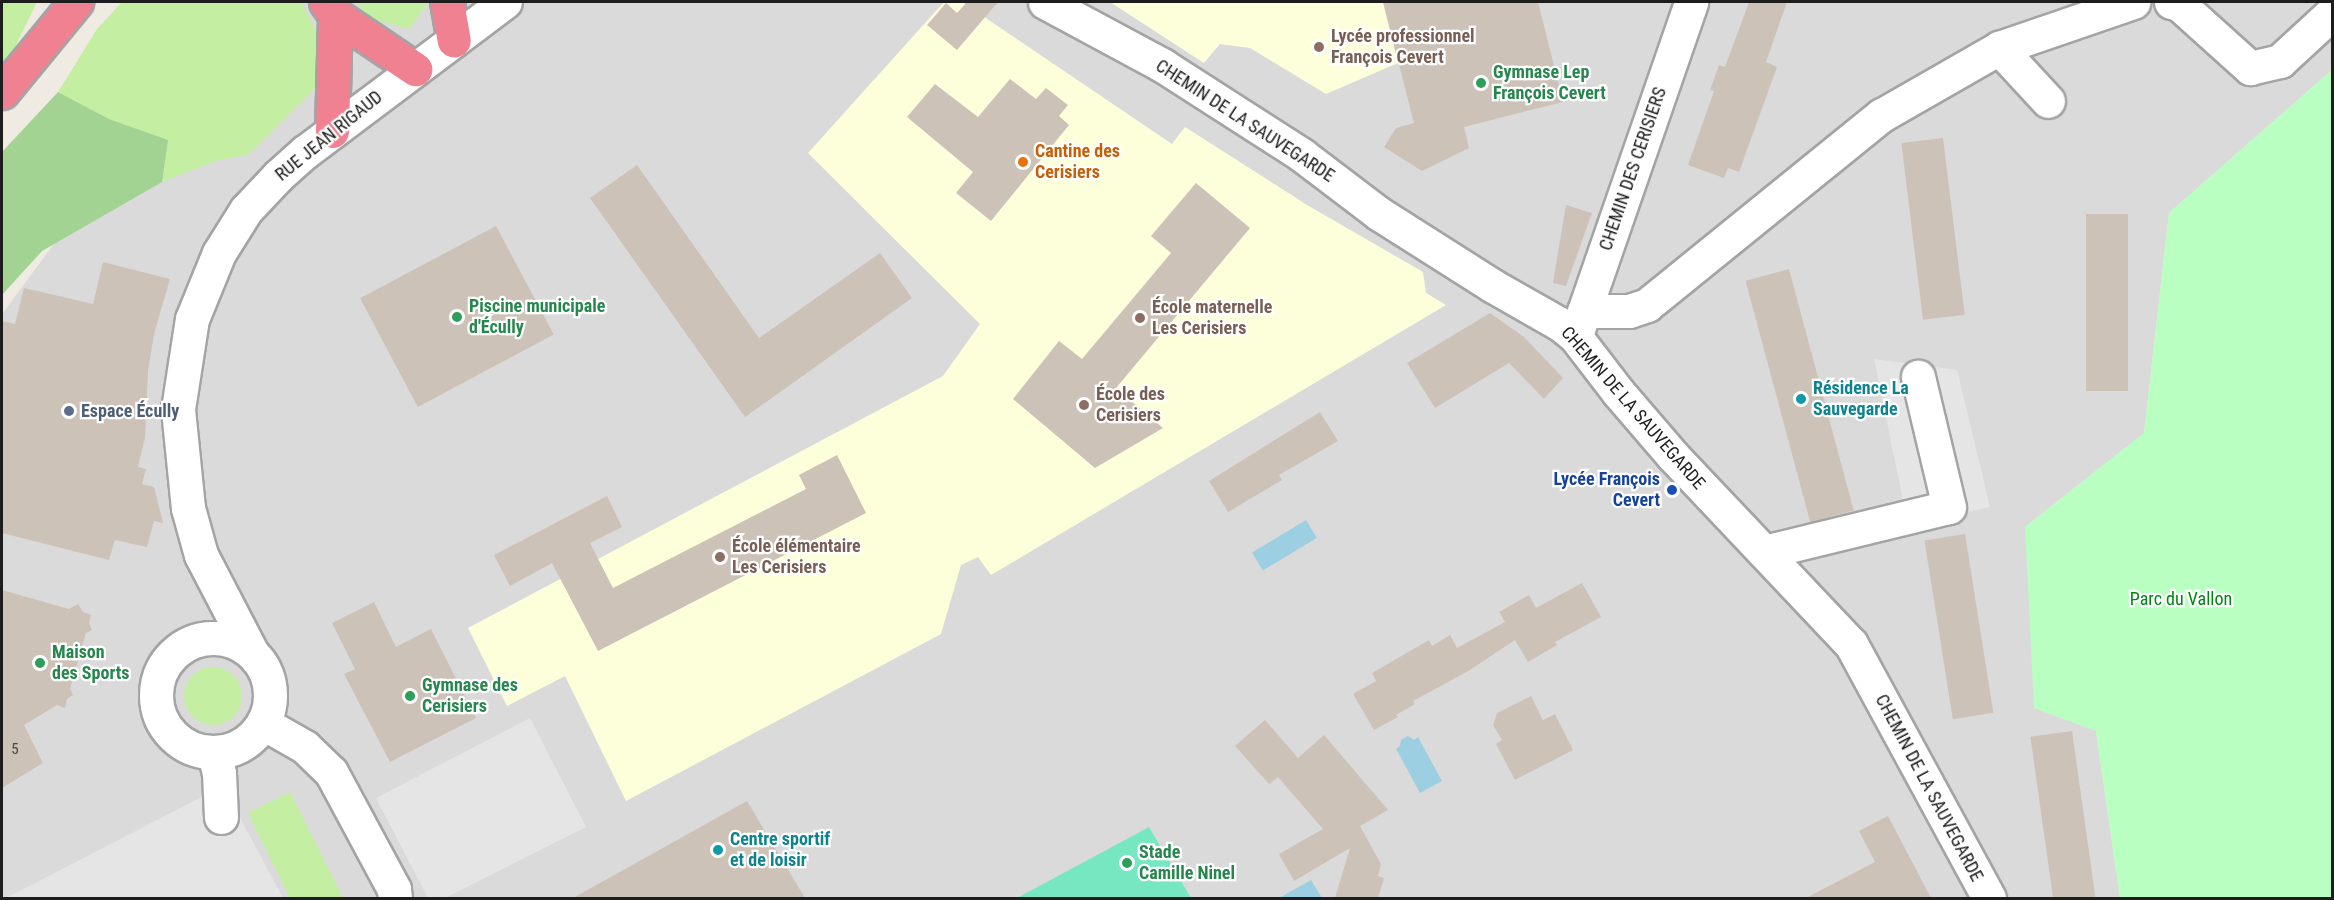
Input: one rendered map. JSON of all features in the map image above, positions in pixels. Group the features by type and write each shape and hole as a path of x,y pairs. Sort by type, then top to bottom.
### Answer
{"highway":[{"path":"2,86 55,2"},
{"path":"2,92 76,2"},
{"path":"447,2 454,40"},
{"path":"331,8 416,69"},
{"path":"331,8 332,131"}],"street":[{"name":"RUE JEAN RIGAUD","path":"252,653 201,555 188,508 178,409 192,320 219,253 246,210 278,176 332,131 505,2"},
{"name":"CHEMIN DE LA SAUVEGARDE","path":"1045,2 1162,65 1302,155 1378,213 1493,286 1560,324 1580,324 1647,305 1882,115 1999,48 2133,2"},
{"name":"CHEMIN DES CERISIERS","path":"1580,324 1691,2"},
{"path":"2171,2 2179,4 2250,68 2280,62 2332,13"},
{"path":"1999,48 2048,101"},
{"name":"CHEMIN DE LA SAUVEGARDE","path":"1580,324 1618,392 1673,456 1851,645 1989,898"},
{"path":"1764,552 1949,507 1918,376"},
{"name":"RUE JEAN RIGAUD","path":"191,642 204,610 201,555"},
{"path":"207,638 224,639 239,644 252,653 262,666 268,681 270,697 263,723 246,741 231,749 214,752 185,745 172,736 163,723 157,707 156,692 159,676 172,656 191,642 207,638"},
{"path":"263,723 305,747 322,762 336,781 395,894"},
{"path":"214,752 219,773 220,817"}],"shaded area":[{"path":"206,2 2332,2 2332,70 2169,213 2144,433 2025,527 2096,731 2120,898 2,898 2,314 122,152"},
{"name":"École des Cerisiers","path":"944,2 962,2 1172,144 1185,127 1307,205 1423,272 1426,293 1446,305 991,575 978,557 961,565 941,634 626,801 565,676 507,706 468,628 943,376 980,324 808,153"},
{"name":"Lycée professionnel François Cevert","path":"1110,2 1383,2 1398,63 1326,94 1250,48 1220,44 1204,63"},
{"path":"1874,359 1957,370 1990,507 1908,525"},
{"path":"530,718 586,827 445,898 428,898 376,798"},
{"path":"223,786 283,898 6,898"}],"green space":[{"path":"2,2 37,2 14,49 2,65"},
{"path":"122,2 301,2 322,42 315,88 249,154 216,161 162,182 168,140 109,119 58,92 97,29"},
{"path":"356,2 428,3 409,29 370,18"},
{"name":"Parc du Vallon","path":"2332,70 2332,898 2120,898 2096,731 2034,708 2025,527 2144,433 2169,213"},
{"path":"58,92 109,119 168,140 162,182 42,251 2,295 2,152"},
{"path":"207,667 219,667 234,675 242,690 242,702 234,717 219,725 207,725 192,717 184,702 184,690 192,675"},
{"path":"290,792 343,898 290,898 248,813"},
{"name":"Stade Camille Ninel","path":"1149,827 1191,898 1017,898"}],"water":[{"path":"1306,520 1317,538 1263,570 1252,552"},
{"path":"1408,736 1414,740 1418,737 1442,781 1420,793 1396,749 1400,746 1401,740"},
{"path":"1311,880 1322,898 1279,898"}],"building":[{"path":"967,2 998,2 957,50 927,25 946,3 957,13"},
{"name":"Gymnase Lep François Cevert","path":"1383,2 1538,2 1563,102 1464,127 1469,148 1422,171 1384,147 1396,128 1414,123"},
{"path":"1749,2 1787,2 1766,62 1777,67 1739,172 1728,168 1724,178 1688,165 1714,91 1710,90 1719,65 1725,67"},
{"path":"1010,79 1036,99 1046,88 1068,105 1059,116 1069,125 991,221 956,193 973,172 907,117 935,84 978,117"},
{"path":"1943,138 1965,315 1923,320 1901,143"},
{"path":"637,165 759,338 880,253 912,298 745,417 590,198"},
{"path":"1196,183 1250,228 1116,388 1163,428 1095,468 1013,399 1059,341 1082,359 1171,253 1151,236"},
{"path":"1566,205 1592,213 1566,286 1553,283"},
{"path":"2086,214 2128,214 2128,391 2086,391"},
{"name":"Piscine municipale d'Écully","path":"496,226 554,335 418,407 360,298"},
{"name":"Espace Écully","path":"103,262 170,279 154,334 148,371 145,438 138,467 146,469 142,484 154,487 163,523 154,521 147,547 115,540 109,560 2,533 2,321 15,324 24,288 93,304"},
{"name":"Résidence La Sauvegarde","path":"1789,269 1854,510 1810,522 1746,281"},
{"path":"1490,313 1524,337 1563,378 1544,399 1509,363 1435,408 1407,363"},
{"path":"1320,412 1338,441 1279,475 1282,480 1228,512 1209,481"},
{"path":"837,455 866,513 598,651 552,563 510,586 494,555 607,496 622,527 590,543 613,588 806,489 799,475"},
{"path":"1965,534 1993,713 1953,719 1925,540"},
{"path":"1582,583 1601,617 1555,642 1557,645 1528,662 1515,640 1470,670 1413,701 1415,704 1396,715 1398,717 1374,730 1353,694 1376,681 1372,673 1429,640 1432,646 1450,635 1457,648 1505,622 1499,612 1529,595 1536,608"},
{"name":"Maison des Sports","path":"2,590 69,609 78,604 83,612 91,615 89,623 92,630 86,633 70,689 73,695 67,699 65,708 57,705 24,725 43,763 2,788"},
{"name":"Gymnase des Cerisiers","path":"374,602 396,647 431,629 476,718 390,762 344,674 355,669 332,623"},
{"path":"1531,696 1543,720 1555,714 1573,750 1515,780 1496,744 1502,740 1493,725 1497,713"},
{"path":"1265,720 1298,758 1324,735 1388,810 1360,826 1381,864 1378,876 1384,878 1378,898 1335,898 1350,848 1294,881 1279,854 1323,829 1278,777 1269,784 1235,746"},
{"path":"2072,731 2095,898 2053,898 2030,737"},
{"name":"Centre sportif et de loisir","path":"747,801 805,898 573,898"},
{"path":"1888,816 1931,898 1806,898 1875,862 1859,831"}],"place":[{"name":"Lycée professionnel François Cevert","path":"1319,47"},
{"name":"Gymnase Lep François Cevert","path":"1481,83"},
{"name":"Cantine des Cerisiers","path":"1023,162"},
{"name":"Piscine municipale d'Écully","path":"457,317"},
{"name":"École maternelle Les Cerisiers","path":"1140,318"},
{"name":"Résidence La Sauvegarde","path":"1801,399"},
{"name":"École des Cerisiers","path":"1084,405"},
{"name":"Espace Écully","path":"69,411"},
{"name":"Lycée François Cevert","path":"1672,490"},
{"name":"École élémentaire Les Cerisiers","path":"720,557"},
{"name":"Maison des Sports","path":"40,663"},
{"name":"Gymnase des Cerisiers","path":"410,696"},
{"name":"Centre sportif et de loisir","path":"718,850"},
{"name":"Stade Camille Ninel","path":"1127,863"}]}
